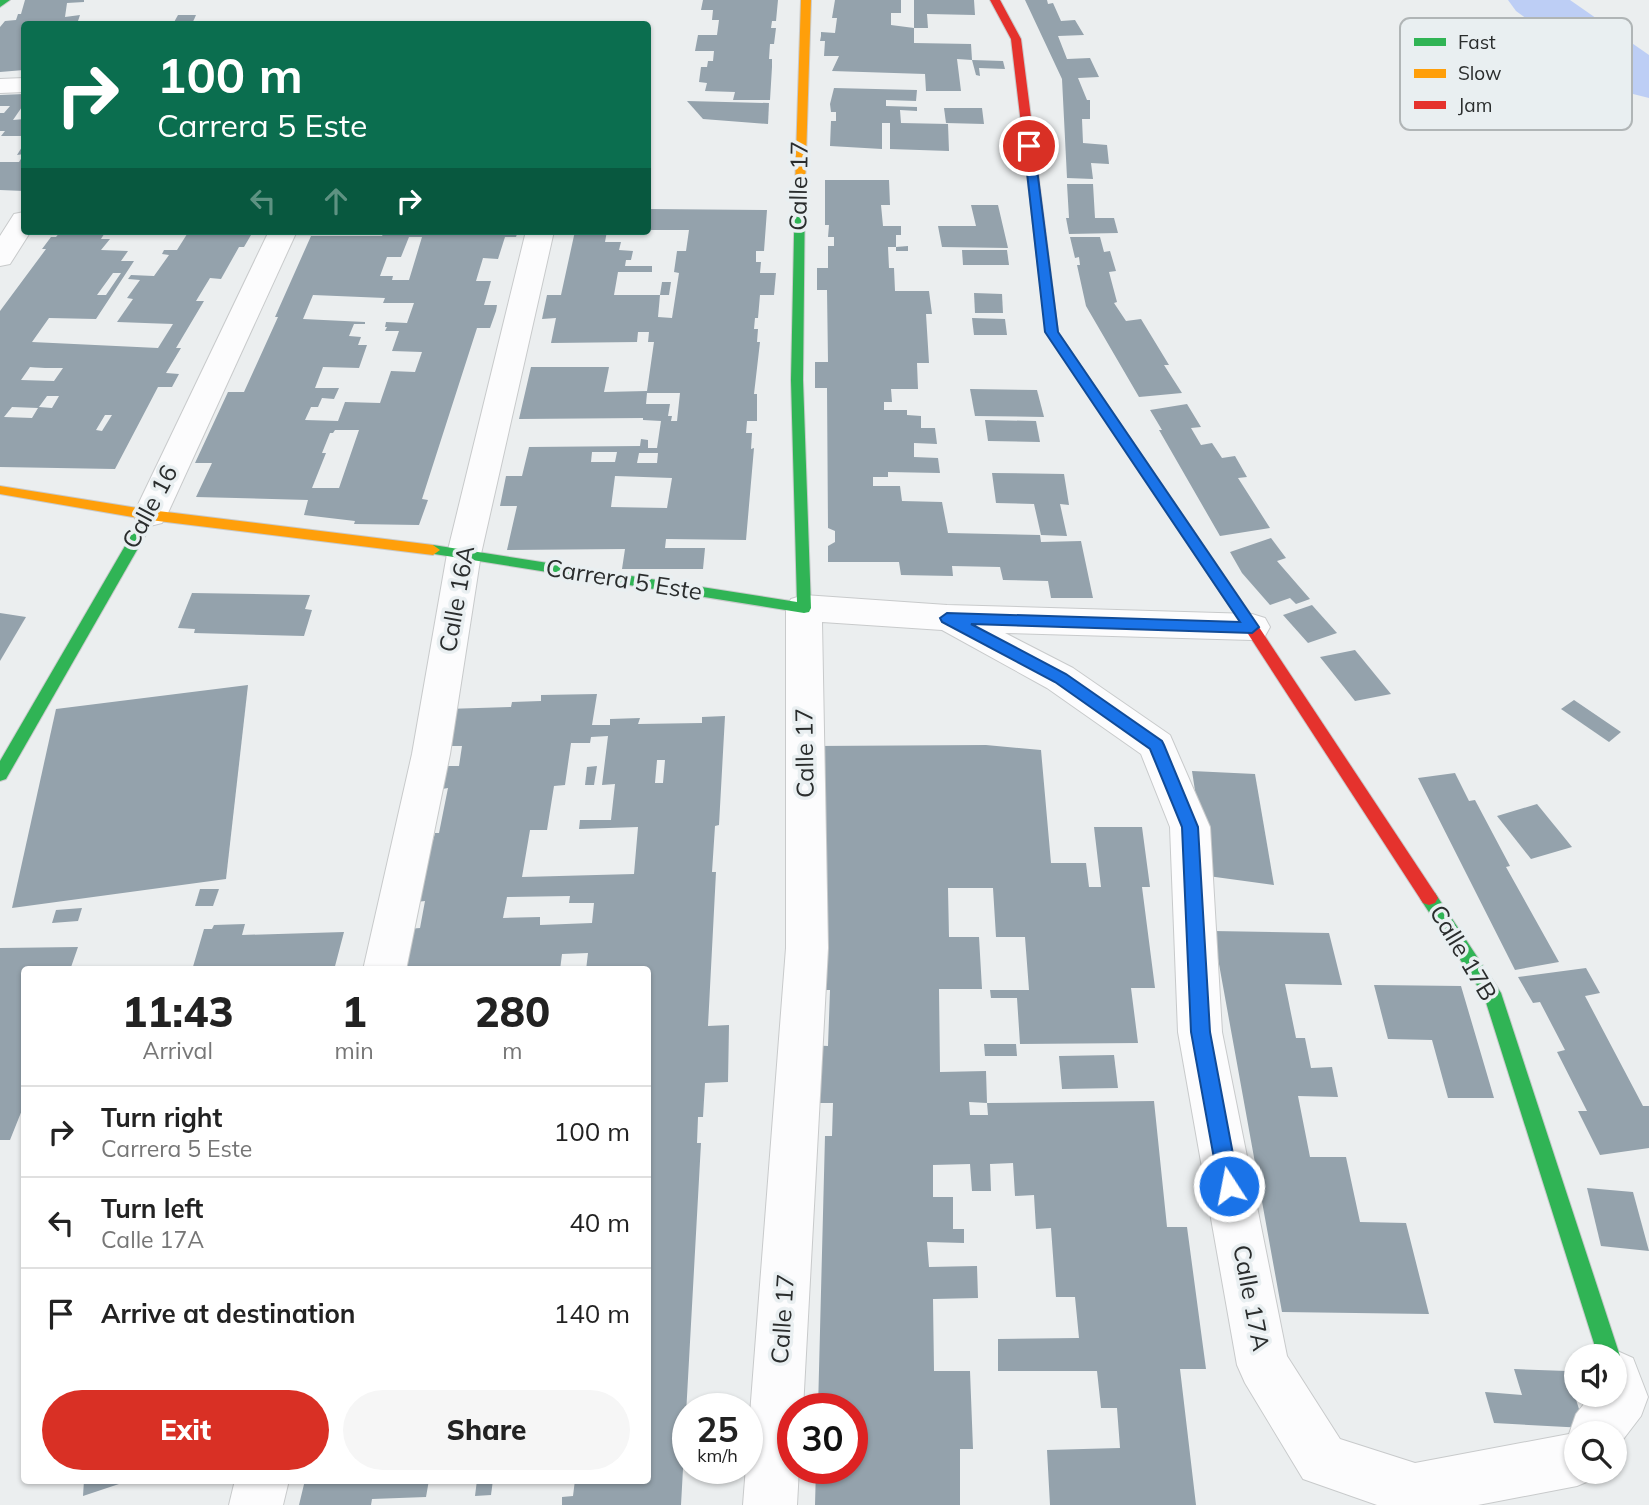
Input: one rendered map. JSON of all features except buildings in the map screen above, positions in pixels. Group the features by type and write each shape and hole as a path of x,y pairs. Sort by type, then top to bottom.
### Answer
{"main road":[{"path":"0,4 5,0"},
{"name":"Calle 17","path":"804,608 799,416 798,183 806,0"},
{"path":"995,0 1016,39 1052,332 1252,627"},
{"name":"Carrera 5 Este","path":"0,490 150,515 464,554 804,608"},
{"name":"Calle 16","path":"0,775 150,515"},
{"name":"Calle 17B","path":"1252,627 1492,993 1596,1344"}],"street":[{"path":"0,86 21,85"},
{"path":"0,207 21,207"},
{"path":"0,258 21,225"},
{"name":"Calle 16","path":"150,515 281,235"},
{"name":"Calle 16A","path":"385,966 431,754 464,554 539,235"},
{"name":"Carrera 5 Este","path":"804,608 947,618 1252,627"},
{"name":"Calle 17","path":"771,1505 807,948 804,608"},
{"name":"Calle 17A","path":"947,618 1060,678 1156,745 1190,827 1200,1032 1263,1365 1322,1460 1415,1498"},
{"path":"1415,1498 1564,1462"},
{"path":"256,1505 261,1484"}],"waterway":[{"path":"1535,0 1560,18"},
{"path":"1632,69 1649,81"}],"traffic: fast":[{"path":"0,4 5,0"},
{"path":"433,550 804,608 797,380 800,188"},
{"path":"1042,251 1052,332 1244,616"},
{"path":"0,775 150,515"},
{"path":"1429,898 1492,993 1605,1344"}],"traffic: slow":[{"path":"800,188 806,0"},
{"path":"0,490 150,515 433,550"}],"traffic: jam":[{"path":"995,0 1016,39 1042,251"},
{"path":"1244,616 1429,898"}],"route":[{"path":"1029,146 1052,332 1252,627 947,618 1060,678 1156,745 1190,827 1200,1032 1229,1186"}]}
